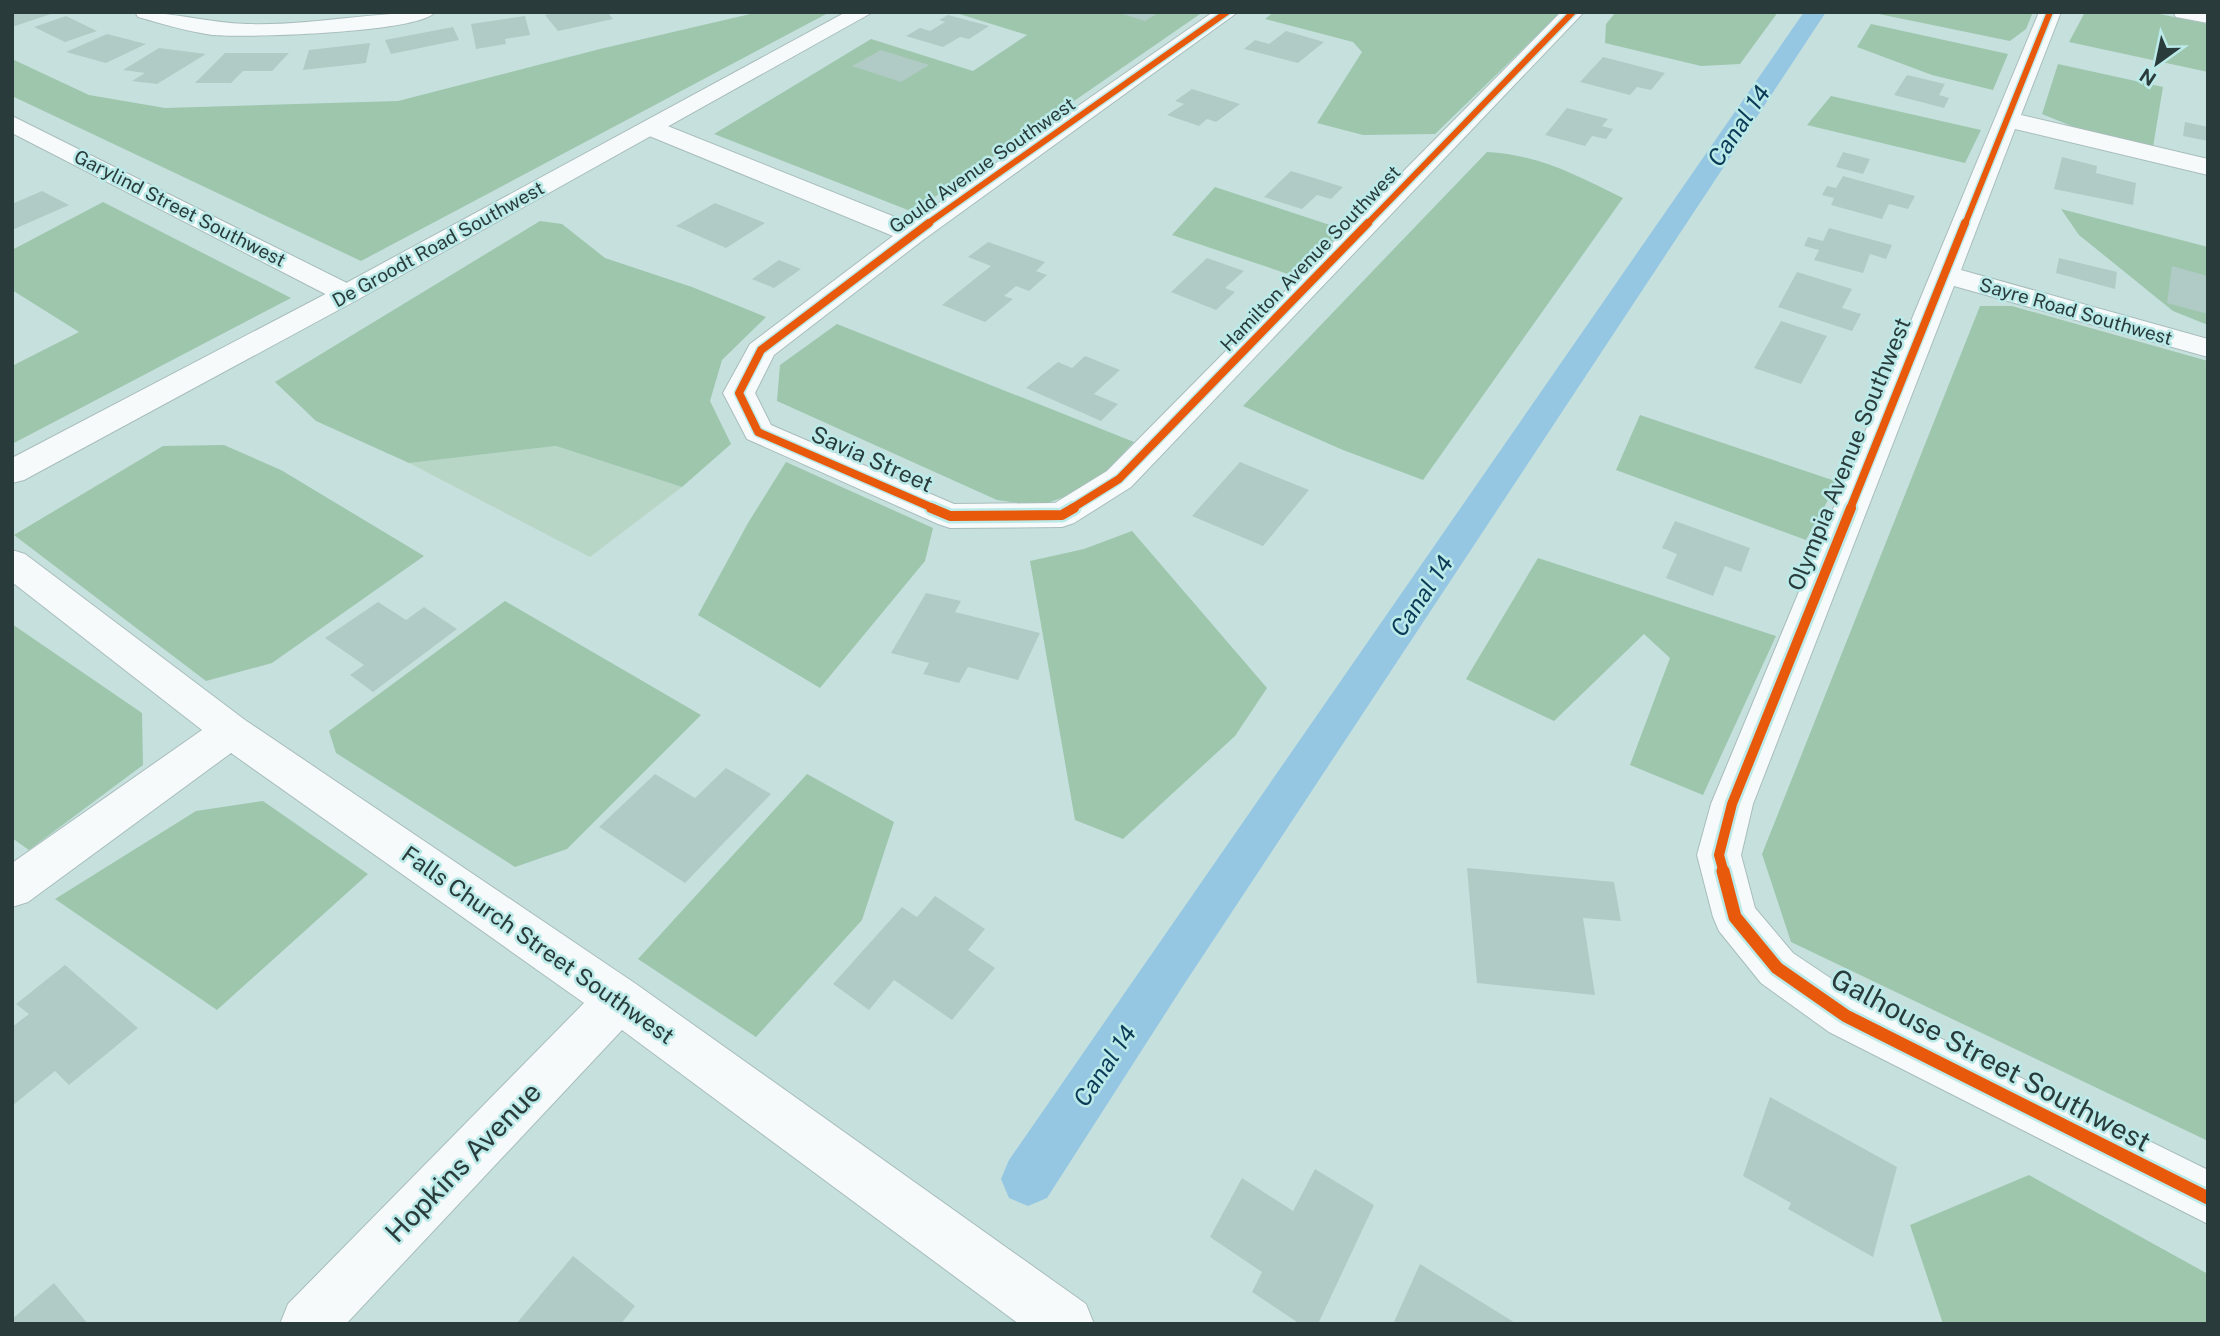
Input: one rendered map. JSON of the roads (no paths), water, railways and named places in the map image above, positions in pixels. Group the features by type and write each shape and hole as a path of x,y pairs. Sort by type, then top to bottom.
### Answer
{"street":[{"path":"146,12 160,18 224,29 309,28 425,12"},
{"name":"De Groodt Road Southwest","path":"12,472 347,294 862,12"},
{"name":"Gould Avenue Southwest","path":"761,351 913,234 1227,12"},
{"name":"Hamilton Avenue Southwest","path":"1062,514 1119,479 1573,12"},
{"name":"Olympia Avenue Southwest","path":"1735,917 1719,855 1732,804 2050,12"},
{"path":"2184,12 2208,17"},
{"path":"2005,119 2208,167"},
{"name":"Garylind Street Southwest","path":"12,123 347,294"},
{"path":"651,128 913,234"},
{"name":"Sayre Road Southwest","path":"1944,274 2208,348"},
{"name":"Savia Street","path":"761,351 739,393 758,432 950,516 1062,514"},
{"name":"Falls Church Street Southwest","path":"12,563 231,731 619,1000 1066,1324"},
{"path":"12,887 231,731"},
{"name":"Galhouse Street Southwest","path":"1735,917 1777,968 1846,1016 2208,1198"},
{"name":"Hopkins Avenue","path":"308,1324 619,1000"}],"waterway":[{"name":"Canal 14","path":"1028,1179 1166,970 1815,12"}]}
